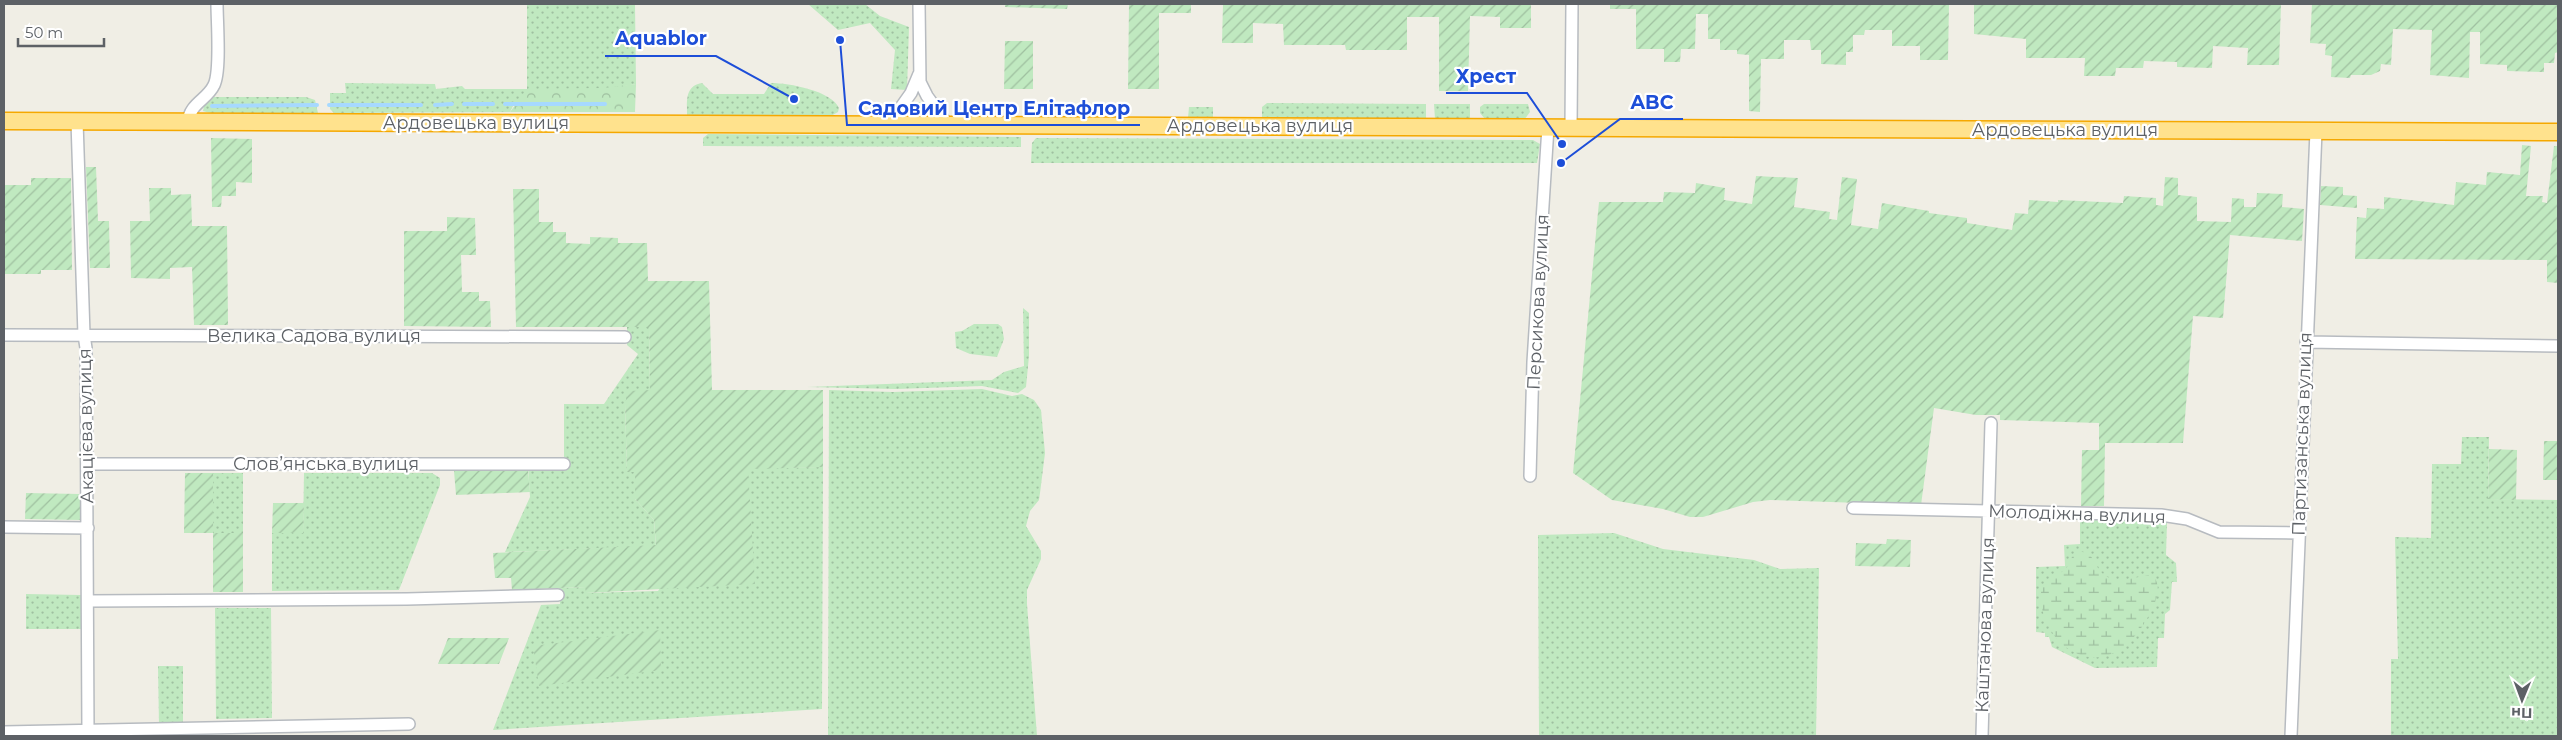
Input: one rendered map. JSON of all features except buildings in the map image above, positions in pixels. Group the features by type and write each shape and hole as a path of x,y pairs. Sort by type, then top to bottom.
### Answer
{"highway":[{"name":"Ардовецька вулиця","path":"4,121 2558,132"}],"street":[{"path":"188,122 191,110 210,91 216,79 218,4"},
{"path":"919,4 919,74 927,96 948,124"},
{"path":"1571,128 1572,4"},
{"path":"889,124 911,94 919,74"},
{"name":"Акацієва вулиця","path":"77,121 86,348 88,731"},
{"name":"Персикова вулиця","path":"1530,476 1533,362 1548,128"},
{"name":"Партизанська вулиця","path":"2291,736 2316,131"},
{"name":"Велика Садова вулиця","path":"4,335 625,337"},
{"path":"2306,342 2558,346"},
{"name":"Каштанова вулиця","path":"1982,736 1991,423"},
{"name":"Словʼянська вулиця","path":"88,464 564,464"},
{"name":"Молодіжна вулиця","path":"1853,508 2160,515 2186,519 2219,532 2298,533"},
{"path":"4,527 88,528"},
{"path":"88,601 407,599 558,595"},
{"path":"4,732 409,724"}],"green space":[{"path":"527,4 635,4 636,84 513,106 510,112 334,113 330,109 330,93 346,93 345,83 435,84 436,89 462,86 465,89 527,89"},
{"path":"808,4 865,4 880,16 909,27 907,90 891,89 895,50 870,23 838,30"},
{"path":"1005,4 1068,4 1067,9 1005,7"},
{"path":"1129,4 1191,4 1191,13 1159,13 1159,89 1128,89"},
{"path":"1223,4 1531,4 1531,28 1500,28 1500,17 1470,16 1468,91 1439,91 1439,17 1407,17 1407,50 1346,50 1345,45 1284,45 1283,24 1253,23 1253,43 1222,43"},
{"path":"1610,4 1949,4 1948,60 1920,60 1920,46 1892,46 1892,30 1865,30 1864,35 1853,35 1853,52 1846,52 1846,65 1821,64 1821,50 1811,50 1810,40 1784,40 1784,59 1761,59 1760,112 1749,111 1749,55 1737,54 1737,50 1720,50 1720,39 1708,39 1708,14 1696,14 1695,49 1681,49 1680,62 1664,62 1664,49 1636,49 1636,9 1610,9"},
{"path":"1974,4 2281,4 2279,65 2247,65 2248,48 2213,46 2212,68 2177,67 2177,62 2144,61 2143,68 2116,68 2115,76 2084,76 2085,58 2026,58 2026,39 1974,34"},
{"path":"2312,4 2558,4 2558,52 2555,53 2554,63 2544,63 2544,72 2507,71 2507,65 2480,64 2480,32 2470,32 2469,78 2430,75 2432,30 2393,29 2391,65 2381,64 2380,71 2371,75 2351,75 2350,78 2331,77 2332,56 2325,55 2326,44 2310,43"},
{"path":"1005,41 1033,41 1033,89 1004,89"},
{"path":"702,83 713,94 764,94 771,83 788,85 809,89 828,97 839,108 838,112 831,116 687,115 688,94 692,87"},
{"path":"636,84 635,112 510,112 527,89 604,88"},
{"path":"214,97 306,97 315,100 318,113 210,113 203,111 204,106"},
{"path":"921,102 928,105 932,111 931,115 908,115 907,110 912,103"},
{"path":"1267,103 1426,104 1426,119 1262,118 1262,107"},
{"path":"1434,104 1470,104 1470,119 1435,119"},
{"path":"1484,104 1528,104 1530,112 1524,120 1485,119 1480,113 1480,107"},
{"path":"1189,107 1213,107 1213,118 1188,118"},
{"path":"708,134 1021,137 1021,147 703,146 703,138"},
{"path":"211,138 252,139 252,183 236,182 236,196 222,196 221,207 212,207"},
{"path":"1036,138 1533,140 1540,144 1537,163 1031,163 1032,143"},
{"path":"2522,145 2531,146 2526,196 2543,196 2542,202 2547,203 2554,146 2558,146 2558,283 2547,282 2547,260 2355,259 2357,217 2366,218 2367,208 2384,209 2384,197 2454,205 2456,182 2486,185 2487,172 2520,175"},
{"path":"86,167 96,167 98,221 109,221 110,268 90,268"},
{"path":"1756,176 1798,178 1794,207 1830,212 1829,219 1837,220 1842,177 1857,179 1851,225 1878,229 1882,203 1929,211 1929,213 1967,218 1967,223 2012,230 2015,213 2028,214 2029,200 2123,203 2124,196 2156,198 2156,205 2163,206 2165,177 2178,178 2178,195 2197,197 2197,221 2231,222 2232,198 2244,199 2244,207 2256,207 2257,193 2283,194 2282,207 2304,209 2302,241 2230,235 2223,318 2193,316 2183,443 2105,443 2104,506 2081,506 2082,450 2099,450 2099,423 2000,420 2000,415 1976,415 1934,408 1921,505 1770,500 1753,502 1703,517 1690,517 1663,509 1612,500 1573,473 1599,202 1663,202 1664,192 1695,193 1696,183 1725,188 1724,200 1752,204"},
{"path":"31,178 71,178 72,270 41,270 41,274 4,274 4,185 31,185"},
{"path":"2321,186 2343,187 2343,195 2357,196 2357,208 2320,205"},
{"path":"149,188 171,188 171,195 191,194 192,226 227,226 228,325 194,325 192,267 170,268 170,279 131,278 130,221 150,221"},
{"path":"513,189 539,189 539,222 553,222 553,232 566,232 566,243 590,244 590,237 618,238 618,243 647,243 648,281 709,281 712,390 823,390 823,467 748,469 755,584 586,593 585,587 512,590 511,578 495,578 493,553 656,545 654,520 635,499 635,472 627,472 625,404 628,391 650,390 649,327 516,327"},
{"path":"447,217 475,218 476,255 461,255 462,292 479,292 479,301 490,301 491,327 404,326 404,231 447,231"},
{"path":"1023,308 1029,313 1029,356 1026,387 1018,393 982,386 896,389 807,387 992,380 1004,372 1024,366"},
{"path":"974,324 998,324 1002,327 1004,339 997,357 970,354 956,348 955,332 962,331"},
{"path":"627,327 649,327 650,391 625,404 627,471 635,471 635,499 654,520 656,546 505,552 530,497 528,464 564,464 564,404 604,404 638,354 627,345"},
{"path":"982,389 1012,396 1022,394 1034,400 1041,410 1045,453 1040,493 1039,500 1030,511 1026,526 1041,551 1041,559 1027,590 1037,736 828,736 829,390 893,392"},
{"path":"2462,437 2489,437 2488,499 2558,500 2558,736 2391,736 2391,659 2398,659 2395,537 2431,538 2432,464 2461,464"},
{"path":"2544,441 2558,441 2558,480 2543,480"},
{"path":"2489,449 2517,450 2516,500 2488,499"},
{"path":"823,467 822,709 493,730 541,605 560,604 559,588 586,587 586,593 658,591 748,468"},
{"path":"528,470 530,492 456,495 454,471"},
{"path":"185,473 213,473 213,533 184,533"},
{"path":"213,473 243,473 243,533 213,533"},
{"path":"304,473 432,473 440,478 440,485 399,590 272,591 272,533 303,533"},
{"path":"26,493 80,494 80,520 25,519"},
{"path":"273,503 304,503 303,533 272,533"},
{"path":"2080,519 2167,523 2166,555 2176,563 2177,582 2172,582 2170,610 2165,614 2164,638 2158,638 2157,667 2095,668 2052,647 2049,637 2045,637 2045,633 2036,632 2036,567 2065,566 2064,545 2080,544"},
{"path":"213,533 243,533 243,592 213,592"},
{"path":"1614,533 1663,549 1754,560 1780,569 1819,568 1816,736 1539,736 1538,535"},
{"path":"1887,539 1911,540 1910,567 1855,566 1856,543 1886,544"},
{"path":"2076,551 2089,553 2100,571 2107,577 2119,580 2152,575 2157,582 2156,599 2141,629 2124,647 2103,657 2078,654 2064,646 2057,640 2042,610 2041,593 2045,584 2067,567"},
{"path":"26,594 81,595 81,629 26,629"},
{"path":"215,608 271,608 272,718 216,719"},
{"path":"660,630 661,670 539,686 533,646"},
{"path":"448,638 509,638 499,664 438,664"},
{"path":"158,666 183,666 183,724 159,725"}],"waterway":[{"path":"435,105 452,104"},
{"path":"464,104 493,104"},
{"path":"505,104 605,104"},
{"path":"212,106 317,105"},
{"path":"329,105 421,105"}],"place":[{"name":"Садовий Центр Елітафлор","path":"840,40"},
{"name":"Aquablor","path":"794,99"},
{"name":"Хрест","path":"1562,144"},
{"name":"ABC","path":"1561,163"}]}
